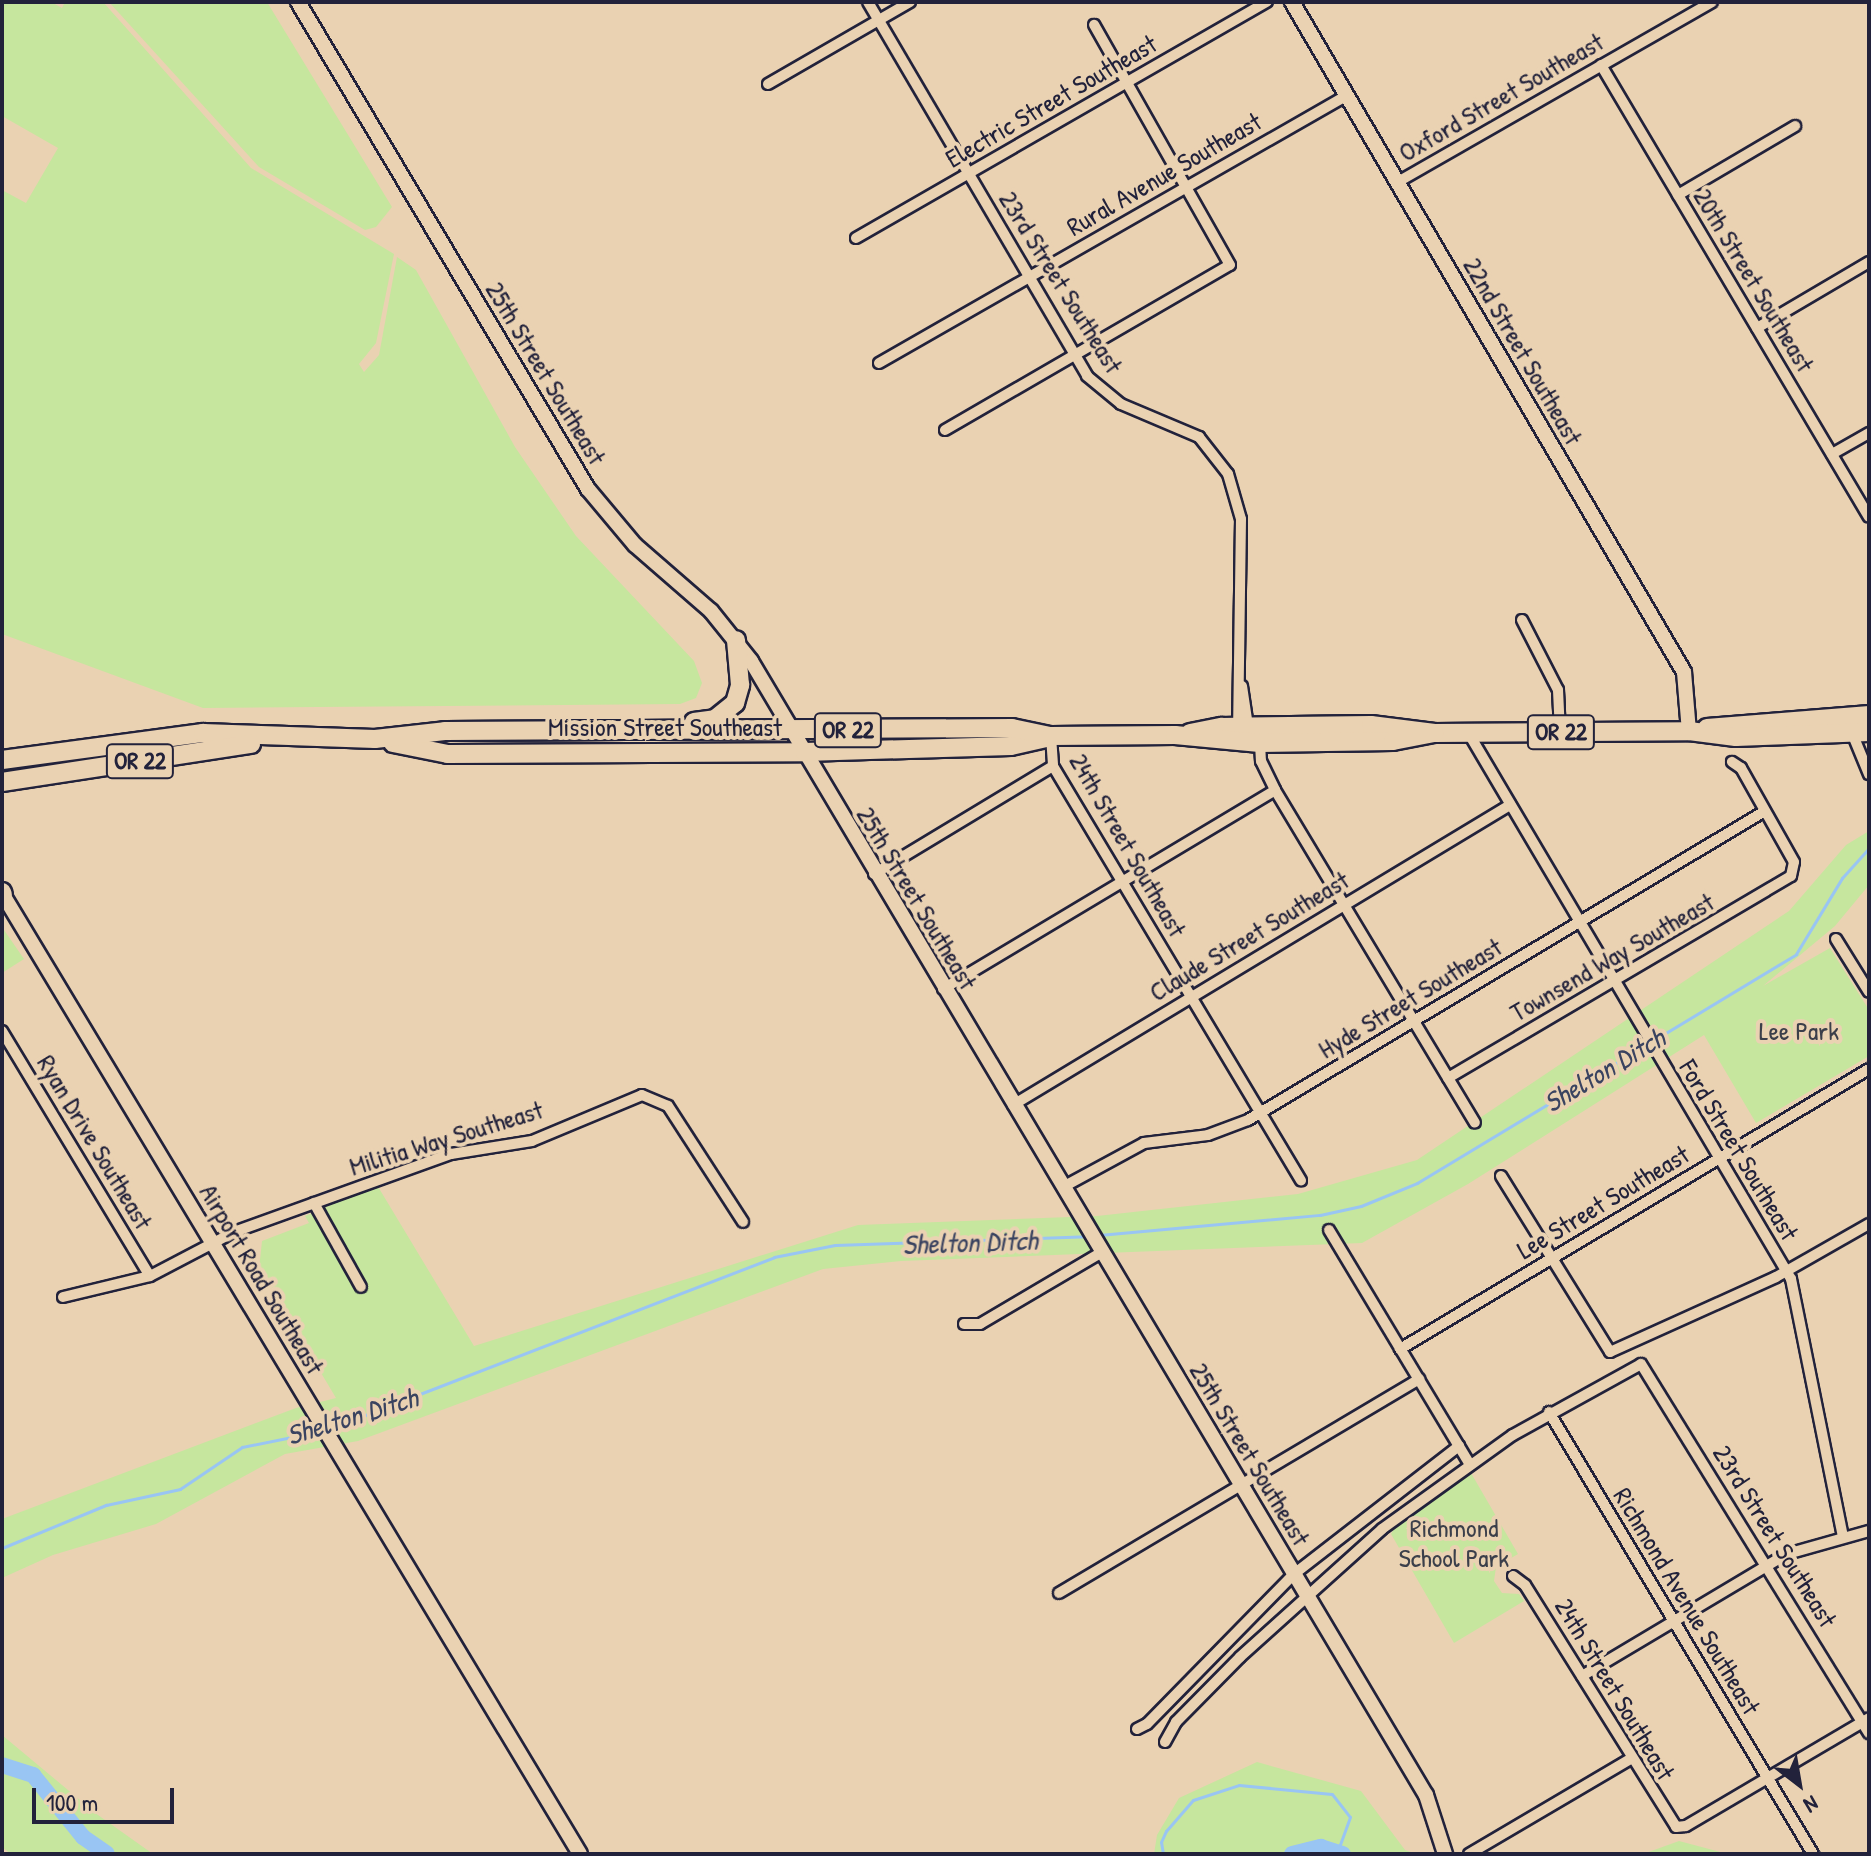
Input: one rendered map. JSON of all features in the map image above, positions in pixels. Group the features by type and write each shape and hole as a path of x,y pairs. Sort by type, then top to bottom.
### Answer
{"highway":[{"path":"644,730 727,713 740,685 736,640"},
{"name":"Mission Street Southeast","path":"1175,735 1243,726 1393,725 1434,733 1689,731 1736,737 1856,727 1869,715"},
{"path":"1260,743 1265,735 1304,726"},
{"name":"Mission Street Southeast","path":"2,760 167,736 375,739 445,731 1012,728 1051,736 1175,735 1260,743 1393,741 1434,733"},
{"name":"Mission Street Southeast","path":"375,739 448,754 805,752 1011,746 1051,736"},
{"name":"Mission Street Southeast","path":"2,782 277,739"}],"street":[{"name":"25th Street Southeast","path":"298,2 579,477 624,533 698,598 736,640 792,730 874,874 1426,1795 1441,1827 1445,1854"},
{"name":"23rd Street Southeast","path":"868,2 1075,356 1107,396 1183,427 1211,448 1228,474 1241,519 1243,726"},
{"path":"768,84 910,2"},
{"name":"Electric Street Southeast","path":"856,238 1267,2"},
{"name":"22nd Street Southeast","path":"1292,2 1684,672 1689,731"},
{"name":"Oxford Street Southeast","path":"1396,183 1712,2"},
{"path":"945,430 1230,265 1188,186 1094,25"},
{"name":"20th Street Southeast","path":"1601,65 1869,517"},
{"name":"Rural Avenue Southeast","path":"879,363 1346,96"},
{"path":"1678,195 1795,126"},
{"path":"1757,328 1869,262"},
{"path":"1832,454 1869,433"},
{"path":"1522,620 1556,681 1560,732"},
{"path":"1856,727 1869,774"},
{"name":"Ford Street Southeast","path":"1469,734 1794,1286 1843,1536"},
{"name":"24th Street Southeast","path":"1051,736 1053,766 1301,1181"},
{"path":"1260,743 1261,761 1275,790 1475,1123"},
{"path":"1732,762 1765,811"},
{"path":"874,874 1053,766"},
{"path":"943,989 1275,790"},
{"name":"Claude Street Southeast","path":"1013,1105 1510,805"},
{"name":"Townsend Way Southeast","path":"1448,1078 1795,871 1765,811"},
{"name":"Hyde Street Southeast","path":"1063,1187 1144,1143 1224,1131 1261,1112 1765,811"},
{"name":"Airport Road Southeast","path":"2,893 580,1854"},
{"path":"1836,939 1868,988"},
{"name":"Ryan Drive Southeast","path":"2,1031 150,1276"},
{"name":"Lee Street Southeast","path":"1400,1349 1869,1069"},
{"name":"Militia Way Southeast","path":"63,1297 150,1276 213,1242 314,1203 451,1154 532,1141 642,1095 668,1106 743,1222"},
{"path":"1501,1176 1610,1352 1786,1271 1869,1224"},
{"path":"314,1203 361,1287"},
{"path":"1329,1230 1470,1465"},
{"path":"964,1324 980,1324 1102,1252"},
{"name":"23rd Street Southeast","path":"1549,1412 1641,1364 1866,1720 1869,1733"},
{"path":"1059,1593 1419,1379"},
{"path":"1165,1742 1176,1722 1306,1594 1470,1465 1549,1412"},
{"name":"Richmond Avenue Southeast","path":"1549,1412 1813,1854"},
{"path":"1137,1729 1147,1724 1294,1574 1459,1446"},
{"path":"1582,1676 1806,1546 1869,1531"},
{"name":"24th Street Southeast","path":"1513,1576 1525,1585 1676,1827 1766,1777"},
{"path":"1766,1777 1866,1720"},
{"path":"1469,1854 1632,1758"}],"green space":[{"path":"2,2 51,2 62,8 65,2 103,2 251,168 394,254 376,343 359,364 364,372 379,355 397,257 416,270 515,447 576,536 694,661 702,683 696,698 680,704 203,708 2,634 2,190 26,203 58,148 2,116"},
{"path":"109,2 267,2 392,207 376,227 365,230 259,167"},
{"name":"Lee Park","path":"1869,831 1869,885 1835,926 1763,986 1830,948 1869,1010 1869,1056 1756,1123 1704,1035 1468,1184 1362,1243 901,1261 823,1269 358,1441 285,1454 156,1524 53,1555 2,1578 2,1519 296,1408 336,1398 259,1269 262,1241 309,1223 305,1216 377,1185 474,1346 858,1225 1097,1216 1298,1194 1417,1160 1789,911 1846,845"},
{"path":"2,927 24,959 2,973"},
{"name":"Richmond School Park","path":"1471,1473 1518,1554 1496,1567 1494,1581 1502,1593 1519,1594 1524,1601 1454,1643 1391,1534 1396,1525"},
{"path":"2,1735 98,1815 153,1854 11,1854 2,1847"},
{"path":"1257,1762 1361,1791 1405,1850 1417,1854 1154,1854 1157,1835 1179,1798"},
{"path":"1679,1841 1728,1854 1643,1854"}],"waterway":[{"name":"Shelton Ditch","path":"1099,1235 1320,1215 1361,1206 1417,1183 1796,954 1842,878 1869,848"},
{"name":"Shelton Ditch","path":"329,1429 774,1257 835,1245 1087,1236"},
{"name":"Shelton Ditch","path":"2,1548 106,1505 180,1489 242,1447 321,1431"},
{"path":"2,1765 33,1775 83,1837 107,1854"},
{"path":"1163,1854 1161,1842 1166,1831 1193,1800 1239,1785 1332,1794 1350,1817 1338,1850"},
{"path":"1292,1854 1321,1847 1343,1854"}]}
